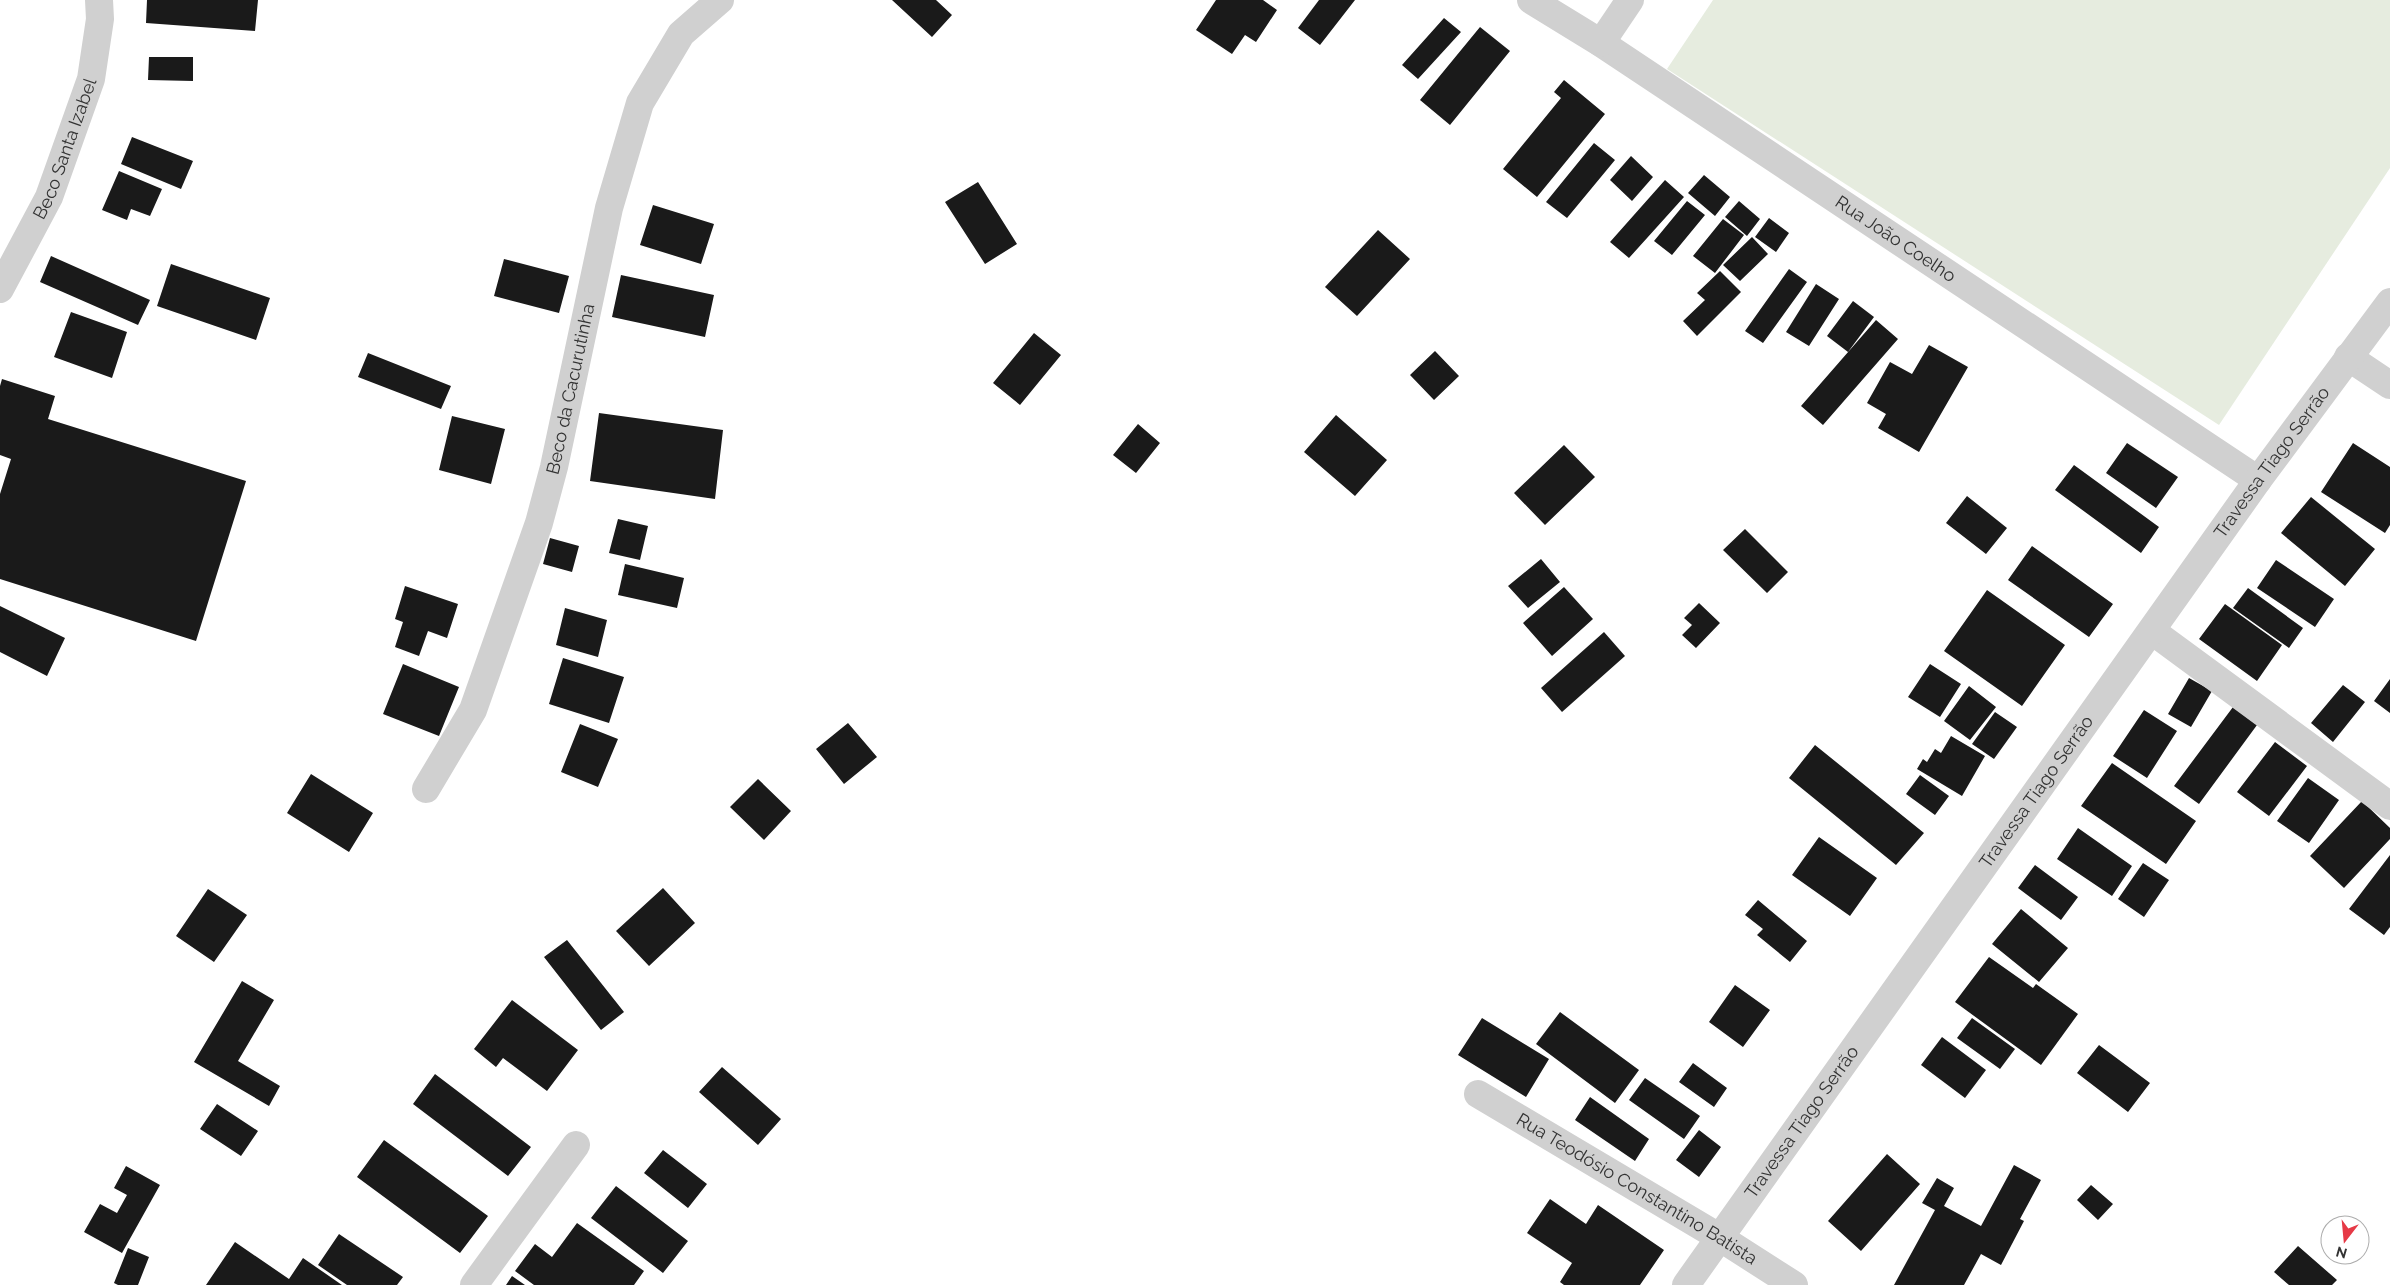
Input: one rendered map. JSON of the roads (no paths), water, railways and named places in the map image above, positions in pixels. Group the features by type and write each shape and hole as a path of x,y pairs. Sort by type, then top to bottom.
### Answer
{"street":[{"name":"Beco Santa Izabel","path":"0,289 48,197 91,79 100,18 99,0"},
{"name":"Beco da Cacurutinha","path":"426,789 473,710 539,523 554,467 609,208 640,103 681,34 720,0"},
{"name":"Rua João Coelho","path":"1531,0 1601,43 2258,480"},
{"path":"1601,43 1630,0"},
{"name":"Travessa Tiago Serrão","path":"1686,1285 2258,480 2390,302"},
{"path":"2348,357 2390,385"},
{"path":"2152,631 2390,806"},
{"name":"Rua Teodósio Constantino Batista","path":"1478,1094 1720,1237 1794,1285"},
{"path":"474,1285 576,1145"}]}
